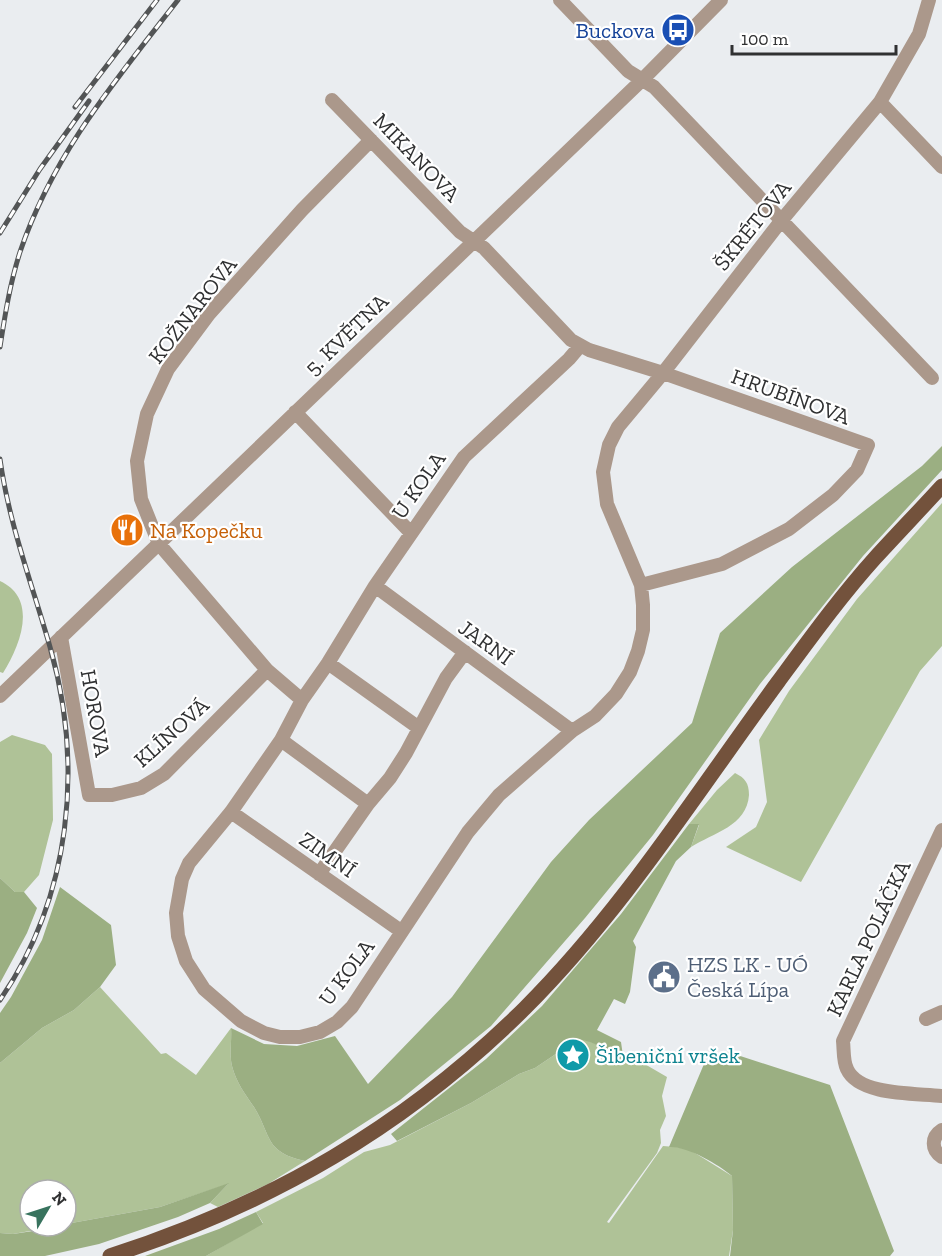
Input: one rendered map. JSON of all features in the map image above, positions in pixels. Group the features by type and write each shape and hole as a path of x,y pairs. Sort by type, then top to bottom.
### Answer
{"main road":[{"path":"110,1256 209,1221 258,1199 304,1174 391,1120 432,1090 493,1038 552,979 603,919 830,613 874,559 942,486"}],"street":[{"path":"560,0 628,71 654,87 932,378"},
{"name":"5. KVĚTNA","path":"0,696 641,81 721,0"},
{"name":"ŠKRÉTOVA","path":"603,472 609,445 618,427 663,373 781,220 880,102 919,34 929,0"},
{"name":"MIKANOVA","path":"333,100 460,232 474,241"},
{"path":"880,102 942,167"},
{"name":"KOŽNAROVA","path":"159,544 141,499 137,461 147,414 168,369 209,314 302,210 371,140"},
{"name":"HRUBÍNOVA","path":"474,241 484,248 571,340 580,346 868,446 856,470 833,495 789,529 722,564 641,585"},
{"name":"U KOLA","path":"580,346 464,457 375,586 328,663 302,700 280,740 231,812 189,862 180,888 176,913 178,936 186,961 195,977 218,1002 241,1021 264,1033 280,1037 300,1037 320,1032 337,1022 352,1007 468,832 493,803 572,731 595,716 616,694 630,672 638,651 643,630 644,605 641,585 607,504 603,472"},
{"path":"295,412 411,533"},
{"path":"159,544 267,670 302,700"},
{"name":"JARNÍ","path":"375,586 572,731"},
{"name":"HOROVA","path":"61,637 89,795"},
{"path":"319,874 368,804 390,778 446,678 465,652"},
{"path":"328,663 419,728"},
{"name":"KLÍNOVÁ","path":"89,795 112,795 141,788 164,774 267,670"},
{"path":"280,740 368,804"},
{"name":"ZIMNÍ","path":"231,812 401,931"},
{"name":"KARLA POLÁČKA","path":"942,830 843,1041 846,1067 850,1075 866,1087 942,1096"},
{"path":"926,1019 942,1012"},
{"path":"942,1130 936,1134 933,1143 936,1152 942,1157"}],"green space":[{"path":"942,446 942,470 863,556 760,684 653,835 585,918 491,1026 400,1100 305,1161 282,1153 276,1148 234,1072 231,1057 231,1028 264,1044 297,1046 335,1036 368,1084 452,997 551,862 589,820 692,723 720,633 792,567 922,466"},
{"path":"942,503 942,646 920,671 801,882 726,847 756,827 767,802 759,740 789,691 857,599"},
{"path":"0,581 12,589 23,611 20,637 3,673 0,672"},
{"path":"12,735 45,745 52,754 53,820 39,875 24,892 15,892 0,878 0,742"},
{"path":"735,773 747,784 749,795 747,806 736,821 691,847 699,825 689,824 717,790"},
{"path":"689,824 699,824 691,847 676,861 633,941 636,947 630,992 625,1004 614,999 597,1030 621,1042 623,1056 578,1039 535,1068 519,1074 471,1103 397,1141 391,1134 486,1059 542,1006 621,914"},
{"path":"0,878 15,892 24,892 37,908 27,933 0,983"},
{"path":"60,887 111,925 116,965 100,987 74,1010 42,1028 0,1063 0,1013 42,940"},
{"path":"100,987 161,1054 166,1053 196,1075 231,1028 231,1057 234,1072 241,1088 260,1117 271,1142 282,1153 305,1161 268,1184 218,1207 210,1203 228,1184 160,1207 78,1222 78,1178 18,1178 18,1233 0,1233 0,1063 42,1028 74,1010"},
{"path":"578,1039 636,1059 667,1077 662,1096 666,1116 660,1130 661,1143 657,1153 607,1222 609,1223 663,1146 687,1148 732,1176 733,1230 729,1256 206,1256 263,1223 256,1212 323,1178 364,1152 390,1145 471,1103 519,1074 535,1068"},
{"path":"728,1052 830,1085 894,1251 890,1256 730,1256 733,1230 732,1176 702,1157 684,1149 669,1147 704,1064"},
{"path":"229,1183 210,1203 178,1217 99,1244 45,1256 0,1256 0,1233 18,1233 18,1238 78,1238 78,1222 160,1207"},
{"path":"256,1212 263,1224 206,1256 145,1256 219,1229"}],"railway":[{"path":"75,107 157,0"},
{"path":"0,347 20,252 50,183 109,89 178,0"},
{"path":"0,233 40,169 89,101"},
{"path":"0,459 15,530 61,692 67,738 68,784 64,830 56,874 43,918 24,960 0,1000"}],"place":[{"name":"Buckova","path":"678,30"},
{"name":"Na Kopečku","path":"127,530"},
{"name":"HZS LK - UÓ Česká Lípa","path":"664,977"},
{"name":"Šibeniční vršek","path":"573,1055"}]}
